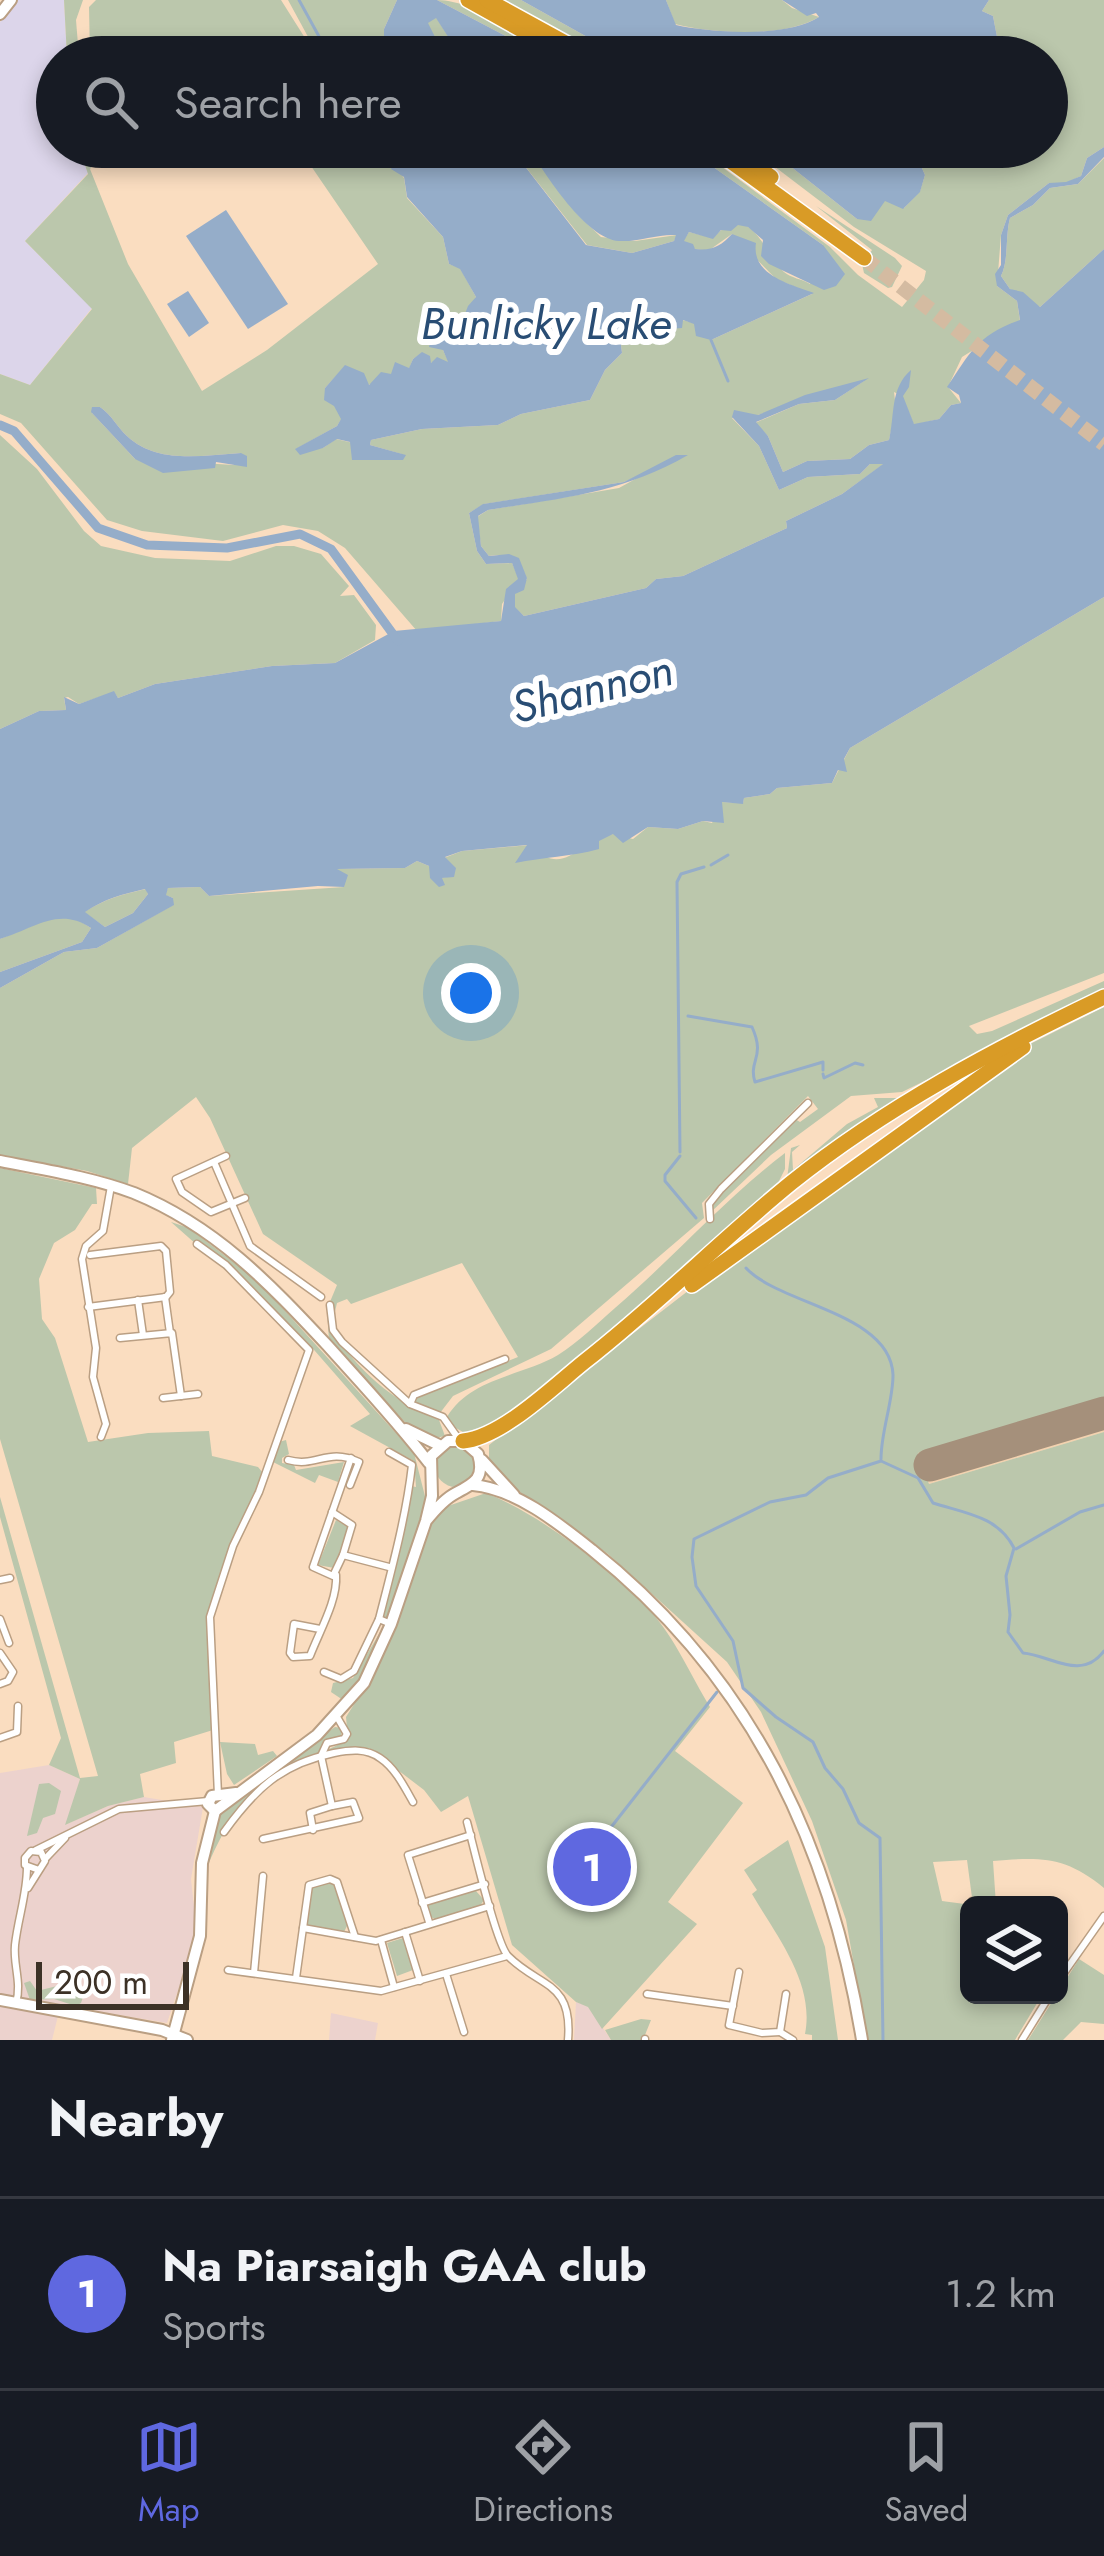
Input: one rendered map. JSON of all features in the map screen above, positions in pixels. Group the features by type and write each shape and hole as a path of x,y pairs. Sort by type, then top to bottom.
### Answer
{"highway":[{"path":"465,0 546,36"},
{"path":"491,0 541,36"},
{"path":"742,168 867,254 757,168"},
{"path":"452,1439 488,1434 538,1398 669,1293 792,1183 884,1114 1104,999"},
{"path":"479,1456 487,1442 757,1236 962,1088 1104,999"}],"main road":[{"path":"0,14 11,0"},
{"path":"0,1161 111,1186 203,1229 253,1266 403,1428 429,1463 432,1479 426,1521 364,1683 337,1717 239,1792 218,1801 202,1863 200,1936 172,2037"},
{"path":"403,1428 452,1439 479,1456 518,1499 571,1534 640,1590 697,1652 748,1722 792,1799 820,1864 845,1952 862,2040"},
{"path":"429,1463 452,1439"},
{"path":"426,1521 457,1492 473,1485 481,1469 479,1456"},
{"path":"432,1479 445,1490 457,1492"},
{"path":"473,1485 518,1499"},
{"path":"0,2000 188,2040"}],"street":[{"path":"710,1219 708,1208 719,1191 808,1102"},
{"path":"211,1212 182,1192 176,1179 226,1156"},
{"path":"214,1162 250,1246 321,1297"},
{"path":"101,1437 106,1424 93,1377 96,1348 82,1254 103,1231 111,1186"},
{"path":"203,1229 211,1212 245,1198"},
{"path":"100,1244 101,1254"},
{"path":"16,2003 20,1989 14,1950 26,1891 26,1855 119,1808 218,1801 211,1617 233,1546 259,1492 310,1350 226,1265 197,1244"},
{"path":"88,1306 165,1297 170,1292 164,1248 90,1256"},
{"path":"165,1297 182,1396"},
{"path":"138,1300 143,1335"},
{"path":"330,1305 333,1330 342,1342 410,1404 443,1417 452,1439"},
{"path":"120,1338 170,1333"},
{"path":"410,1404 414,1395 505,1359"},
{"path":"163,1399 198,1394"},
{"path":"328,1677 341,1679 354,1671 385,1621 389,1567 402,1531 412,1465 389,1452"},
{"path":"288,1460 300,1463 339,1454 350,1458 359,1462 350,1485"},
{"path":"336,1575 315,1570 312,1562 350,1458"},
{"path":"320,1629 294,1624 293,1657 310,1656 338,1583 336,1575 352,1525 332,1512"},
{"path":"344,1556 389,1567"},
{"path":"0,1580 10,1578"},
{"path":"0,1621 9,1643"},
{"path":"0,1653 13,1672 0,1684"},
{"path":"0,1738 17,1732 18,1706"},
{"path":"332,1806 321,1756 327,1743 344,1739 347,1733 337,1717"},
{"path":"224,1832 244,1804 286,1768 352,1750 379,1757 401,1780 413,1802"},
{"path":"262,1839 313,1829 358,1818 353,1802 310,1813 313,1829"},
{"path":"466,1822 506,1955 560,1995 567,2009 568,2040"},
{"path":"26,1891 45,1859 76,1827"},
{"path":"428,1922 409,1853 471,1835"},
{"path":"36,1850 45,1859"},
{"path":"27,1868 39,1870"},
{"path":"254,1973 263,1876"},
{"path":"296,1978 308,1886 331,1879 337,1882 355,1936"},
{"path":"422,1903 485,1884"},
{"path":"303,1928 381,1940 490,1906"},
{"path":"1068,1965 1104,1916"},
{"path":"344,1935 352,1927"},
{"path":"405,1933 420,1981"},
{"path":"381,1940 394,1987"},
{"path":"228,1970 381,1991 506,1955"},
{"path":"729,2025 739,1972"},
{"path":"446,1974 464,2032"},
{"path":"647,1994 733,2006"},
{"path":"780,2032 787,1994"},
{"path":"1022,2040 1044,2004"},
{"path":"719,2023 762,2033 780,2032 793,2040"}],"shaded area":[{"path":"18,0 64,0 66,36 36,36 36,168 86,168 88,173 25,241 92,308 30,385 0,374 0,22"},
{"path":"1104,1399 1104,1432 929,1484 918,1452"},
{"path":"49,1765 80,1779 67,1824 144,1797 203,1807 191,1879 197,1934 167,2023 0,1995 0,1773"},
{"path":"576,2002 588,2006 611,2040 574,2040"},
{"path":"0,2004 58,2016 52,2040 0,2040"},
{"path":"331,2013 378,2023 375,2040 329,2040"}],"green space":[{"path":"64,0 83,0 76,20 77,36 66,36"},
{"path":"96,0 281,0 304,36 90,36 89,7"},
{"path":"288,0 397,0 384,36 308,36"},
{"path":"437,0 467,6 524,36 506,36"},
{"path":"502,0 521,0 585,36 564,36"},
{"path":"666,0 782,0 819,17 769,31 709,30 675,24"},
{"path":"989,0 1104,0 1104,147 1087,158 1081,176 1066,183 1049,183 1008,215 1001,235 997,286 1017,301 1020,321 962,357 948,387 961,403 951,405 939,419 914,425 902,396 894,392 896,408 889,440 869,445 850,459 807,461 783,472 768,436 755,423 799,404 835,400 864,381 758,415 732,418 759,446 779,490 808,477 860,474 870,464 885,463 842,494 786,521 787,528 683,576 656,579 646,588 524,616 514,607 515,593 527,579 521,566 509,556 489,556 481,546 477,517 488,510 619,488 659,466 624,482 484,504 469,513 477,551 486,564 512,563 519,579 502,604 501,621 417,631 345,548 318,531 283,525 223,541 142,531 107,520 21,423 0,414 0,374 30,385 92,309 25,241 88,174 86,168 91,168 128,264 202,391 267,350 378,264 312,168 396,168 404,178 407,198 443,237 449,264 460,268 476,297 465,323 443,350 449,363 431,363 422,353 409,369 368,385 345,366 325,388 342,418 337,426 296,449 323,448 336,439 405,455 370,445 371,440 422,429 498,425 521,414 590,400 605,370 622,353 620,336 681,328 682,320 694,323 711,340 812,294 776,279 732,234 708,251 683,241 689,232 713,238 726,227 747,226 784,272 810,284 823,245 715,168 723,168 830,247 902,307 926,271 854,227 777,168 793,168 857,219 875,212 885,200 904,208 920,191 925,175 922,168 1068,168 1068,36 997,36 993,16 982,11","holes":["100,407 127,436 167,455 241,453 234,465 135,459 92,413"]},
{"path":"436,17 448,36 434,36 427,23"},
{"path":"1104,158 1104,249 1040,307 1010,289 1001,276 1010,218 1050,188 1078,184"},
{"path":"526,168 543,168 577,214 601,237 635,241 677,235 674,241 632,253 587,245"},
{"path":"816,206 895,258 902,266 892,287 864,273 862,264 872,250"},
{"path":"0,435 37,469 101,546 155,558 230,561 276,546 321,554 349,586 340,596 354,595 376,625 375,640 335,663 272,666 155,684 118,698 114,692 79,704 68,697 64,698 66,710 39,711 0,729"},
{"path":"1104,597 1104,973 969,1026 977,1034 992,1031 1104,981 1104,993 902,1092 851,1096 771,1155 710,1213 722,1189 746,1163 795,1119 800,1122 818,1109 808,1096 702,1203 704,1218 551,1349 453,1396 440,1413 415,1404 417,1398 518,1357 462,1263 351,1304 347,1299 337,1303 331,1328 352,1358 392,1394 439,1420 445,1436 431,1439 416,1434 329,1341 327,1309 337,1285 263,1234 196,1097 132,1148 128,1184 87,1171 0,1155 0,988 64,952 97,948 173,905 173,898 165,895 168,888 200,887 209,896 344,887 333,869 405,868 417,861 441,878 447,877 444,858 462,851 530,845 542,855 563,858 613,834 633,839 648,827 678,829 712,823 721,802 743,803 744,798 770,794 777,788 832,783 850,748"},
{"path":"146,889 148,894 133,913 105,927 84,912 114,898"},
{"path":"53,917 75,918 91,928 82,942 0,972 0,939"},
{"path":"1104,1007 1104,1399 918,1453 929,1484 1104,1432 1104,1888 1064,1864 1025,1859 993,1861 995,1896 972,1896 967,1860 933,1862 942,1901 960,1903 960,2004 1037,2004 1015,2040 867,2040 846,1920 812,1821 761,1712 727,1662 608,1554 504,1481 489,1458 489,1445 706,1277 1032,1043"},
{"path":"874,1098 899,1098 787,1179 791,1148 800,1145 792,1152 793,1170 847,1124 878,1107"},
{"path":"785,1153 785,1169 778,1183 719,1245 594,1352 481,1435 472,1437 454,1427 447,1417 469,1394 544,1362 573,1344"},
{"path":"0,1168 96,1188 97,1204 92,1204 75,1230 54,1243 39,1279 42,1319 55,1338 88,1442 209,1431 212,1456 258,1467 263,1473 208,1616 213,1730 174,1742 176,1763 140,1774 144,1797 65,1825 80,1779 49,1765 61,1738 0,1517 0,1497 80,1778 98,1776 0,1439"},
{"path":"171,1222 189,1228 258,1281 414,1453 427,1504 389,1619 382,1616 411,1486 416,1487 414,1461 350,1426 370,1414 308,1343"},
{"path":"286,1440 289,1454 282,1463 296,1470 344,1462 338,1482 319,1475 315,1483 273,1462 279,1442"},
{"path":"456,1445 471,1451 477,1466 471,1481 456,1487 441,1481 435,1466 441,1451"},
{"path":"486,1493 574,1544 660,1622 710,1707 675,1751 743,1803 668,1902 697,1924 602,2029 588,2007 576,2002 512,1945 468,1796 441,1812 424,1790 369,1748 327,1750 348,1740 346,1717 377,1668 433,1520 448,1506"},
{"path":"336,1520 348,1527 334,1568 318,1565"},
{"path":"383,1627 387,1632 364,1680 346,1702 331,1692 333,1683 353,1678"},
{"path":"335,1727 342,1728 341,1737 279,1771 247,1799 205,1873 216,1820 231,1801"},
{"path":"220,1742 255,1744 258,1755 273,1751 277,1756 234,1785"},
{"path":"49,1783 61,1791 55,1814 43,1818 37,1833 27,1836 39,1784"},
{"path":"788,1840 825,1947 838,2040 812,2040 812,2035 805,2034 807,2015 799,1979 752,1894 757,1890 744,1870"},
{"path":"334,1885 348,1924 344,1932 306,1923 312,1887"},
{"path":"476,1891 484,1900 480,1906 435,1919 429,1916 428,1904"},
{"path":"403,1938 413,1970 397,1976 387,1943"},
{"path":"1079,1959 1104,1975 1104,2024 1081,2022 1063,2040 1028,2040 1051,2004 1068,2004 1068,1976"},
{"path":"30,1981 37,1991 73,1982 72,1994 83,1997 81,2003 30,2000 24,1983"},
{"path":"651,2020 643,2040 611,2040 605,2030"}],"water":[{"path":"397,0 437,0 506,36 448,36 436,18 428,23 434,36 384,36"},
{"path":"521,0 666,0 676,25 749,32 788,28 819,17 816,13 807,16 782,0 989,0 982,11 993,16 997,36 585,36"},
{"name":"Shannon","path":"1104,147 1104,157 1078,184 1050,188 1010,218 1001,276 1010,289 1023,292 1040,307 1104,249 1104,597 850,748 844,759 847,772 838,770 832,783 777,788 770,794 744,798 743,804 722,802 724,823 648,827 623,843 613,834 599,841 599,849 515,863 527,845 462,851 445,857 456,868 454,877 442,878 445,885 439,887 430,878 429,866 417,861 405,868 337,869 348,875 344,887 209,896 200,887 168,888 166,895 174,905 97,948 64,952 0,988 0,972 82,942 91,928 57,919 0,939 0,729 39,711 66,710 64,697 79,704 114,691 118,698 155,684 272,666 335,663 394,631 501,621 506,589 518,579 512,563 486,564 477,551 469,513 483,504 624,482 676,455 688,455 615,486 488,510 478,516 481,546 489,556 519,558 527,578 524,590 515,594 515,607 524,616 646,588 656,579 683,576 787,528 786,521 842,494 883,464 870,464 860,474 808,477 779,490 759,446 732,417 734,410 758,415 805,395 869,378 835,400 799,404 756,422 768,436 783,472 807,461 850,459 869,445 889,440 896,393 911,370 903,396 914,424 939,419 951,405 961,403 959,395 947,387 969,355 994,332 1020,320 1017,301 997,286 995,274 1001,265 1001,235 1008,215 1049,183 1081,176 1087,158","holes":["145,889 148,894 133,913 105,927 85,912 121,895"]},
{"name":"Bunlicky Lake","path":"526,168 586,245 632,253 674,241 676,235 626,241 606,237 580,217 542,168 715,168 823,245 845,274 836,286 824,290 769,264 761,256 763,240 748,227 721,230 713,239 689,232 684,241 695,249 716,247 732,234 756,243 756,254 766,271 814,293 711,340 696,336 694,324 683,320 682,328 628,332 620,336 622,353 605,370 590,400 521,414 498,425 422,429 371,440 370,445 406,455 403,460 352,460 350,442 337,439 300,455 295,449 337,426 341,419 324,400 325,388 345,365 364,373 369,385 381,372 391,374 395,362 409,368 422,352 430,356 431,363 437,357 448,362 443,350 429,347 435,323 460,327 476,297 460,269 449,264 443,237 407,197 404,177 391,169"},
{"path":"793,168 922,168 925,175 920,192 903,209 885,201 871,221 857,219"},
{"path":"226,210 288,304 248,329 186,236"},
{"path":"188,291 209,323 189,337 167,304"},
{"path":"92,407 100,407 127,436 153,451 181,456 241,453 247,456 247,467 216,462 215,468 163,473 135,459 91,412"}],"waterway":[{"path":"299,0 319,36"},
{"path":"711,340 728,381"},
{"path":"0,425 14,431 98,528 147,545 227,548 300,534 331,549 398,641"},
{"path":"711,865 728,855"},
{"path":"680,1152 677,882 681,874 704,867"},
{"path":"688,1016 752,1027 757,1046 755,1082 823,1062 823,1070"},
{"path":"823,1074 824,1078 855,1063 863,1065"},
{"path":"680,1156 665,1181 696,1218"},
{"path":"746,1268 783,1292 855,1324 888,1354 893,1375 881,1459"},
{"path":"883,2040 880,1838 859,1823 813,1742 743,1688 733,1641 696,1586 694,1539 770,1502 806,1495 828,1478 881,1461 918,1478 933,1503 979,1517 1007,1537 1014,1548 1006,1576 1008,1632 1023,1653 1075,1666 1095,1660 1104,1651"},
{"path":"1016,1549 1080,1512 1104,1505"},
{"path":"612,1826 717,1692"}],"runway":[{"path":"930,1465 1104,1413"}],"tunnel":[{"path":"864,258 1104,444"}],"place":[{"name":"Na Piarsaigh GAA club","path":"592,1867"}]}
